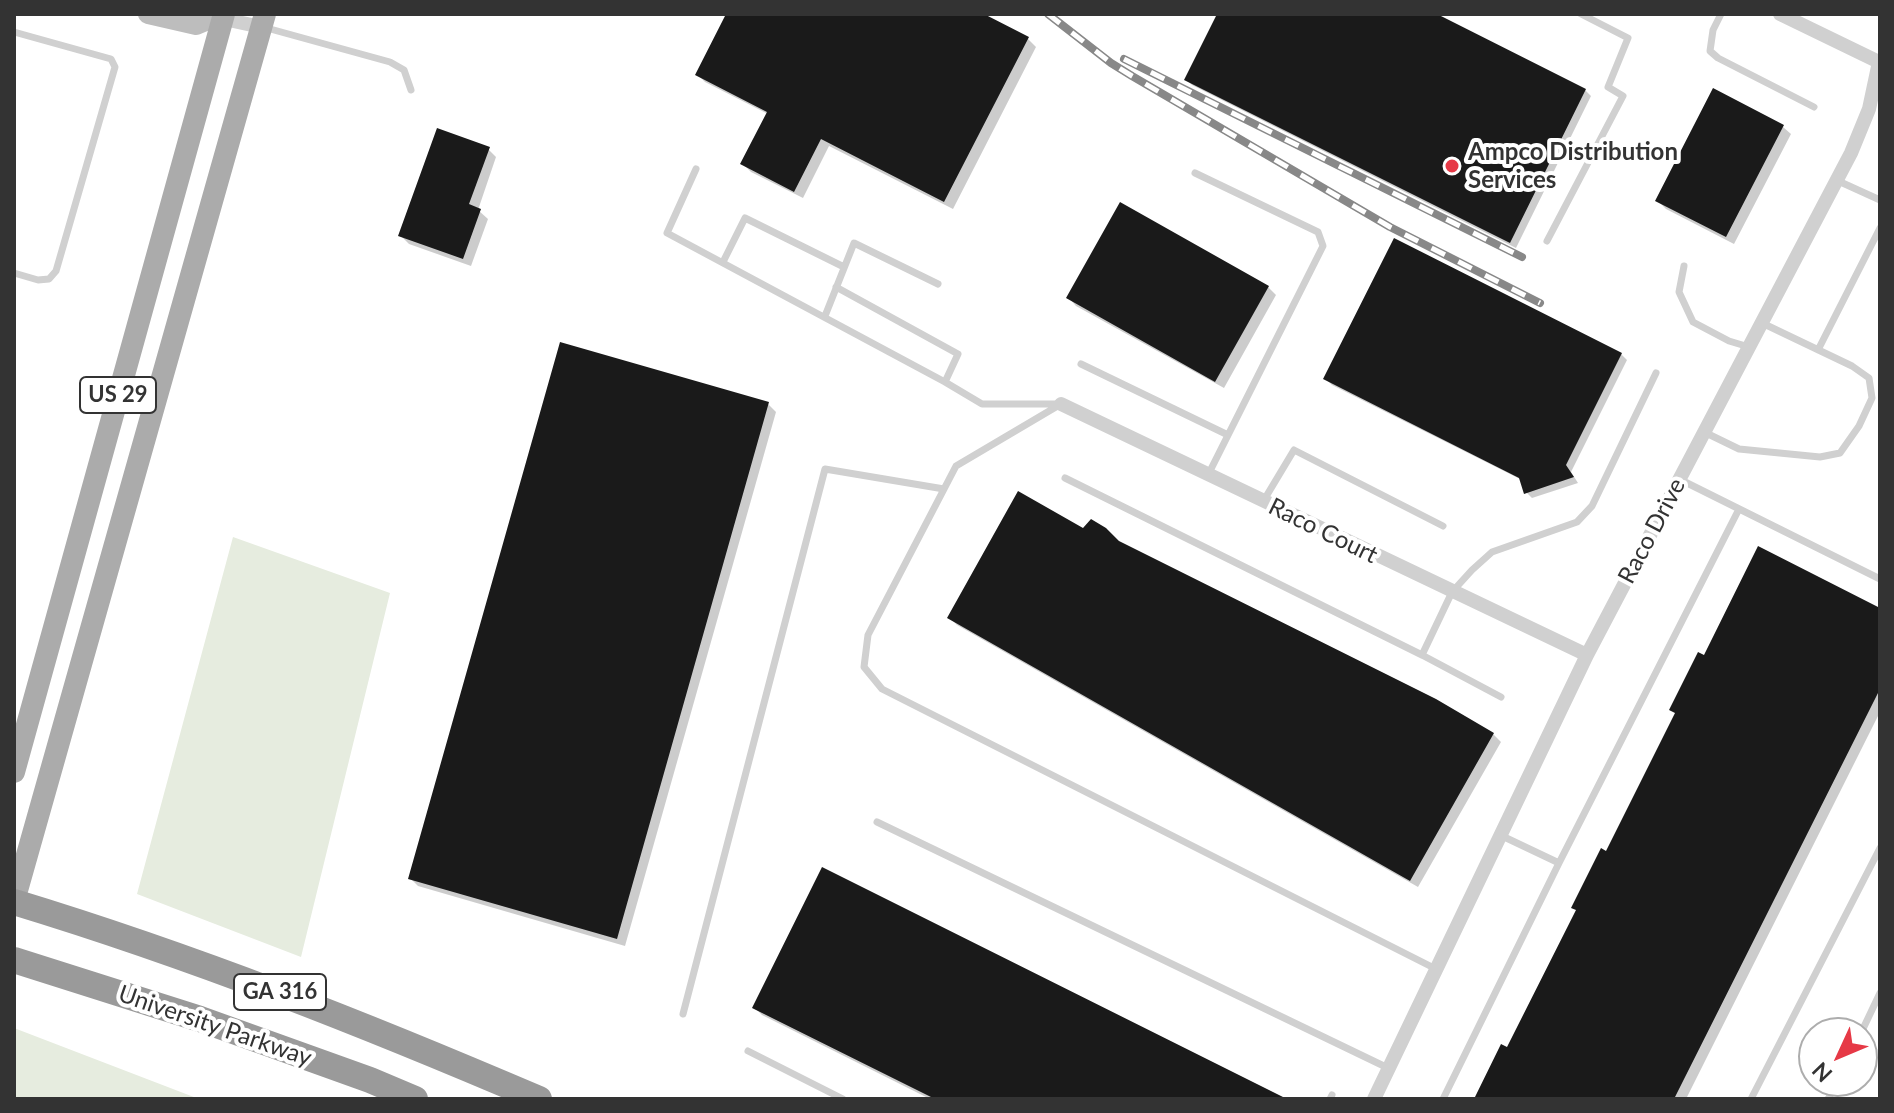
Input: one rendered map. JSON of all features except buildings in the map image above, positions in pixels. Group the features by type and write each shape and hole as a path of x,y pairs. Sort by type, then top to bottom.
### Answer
{"highway":[{"name":"GA 316","path":"14,902 282,993 539,1099"},
{"name":"University Parkway","path":"14,960 200,1019 415,1099"}],"main road":[{"name":"US 29","path":"14,772 218,16"},
{"name":"US 29","path":"14,902 263,20"}],"street":[{"path":"148,14 196,25 218,16 263,20"},
{"name":"Raco Drive","path":"1374,1099 1587,655 1851,153 1869,109 1880,62 1780,14"},
{"name":"Raco Court","path":"1061,404 1587,655"}],"lane":[{"path":"1547,241 1623,96 1608,87 1628,38 1581,14"},
{"path":"1721,14 1713,30 1710,51 1814,107"},
{"path":"263,20 390,62 404,70 411,90"},
{"path":"14,32 111,59 115,67 56,271 49,279 38,280 14,273"},
{"path":"696,169 667,233 825,316 982,404 1061,404"},
{"path":"1195,173 1318,232 1323,246 1208,475"},
{"path":"1836,180 1880,200"},
{"path":"723,262 745,218 844,267"},
{"path":"1818,350 1880,228"},
{"path":"825,316 854,243 938,284"},
{"path":"1684,266 1679,292 1693,322 1729,341 1749,347"},
{"path":"836,287 958,354 945,382"},
{"path":"1704,432 1739,449 1820,457 1840,453 1859,426 1872,398 1869,378 1852,366 1762,323"},
{"path":"1081,364 1228,435"},
{"path":"1422,655 1452,592 1492,552 1577,522 1592,506 1656,373"},
{"path":"1061,404 956,466 868,635 864,667 882,689 1436,969"},
{"path":"1263,502 1294,450 1443,526"},
{"path":"683,1014 825,469 944,489"},
{"path":"1065,478 1501,697"},
{"path":"1679,479 1880,579"},
{"path":"1443,1099 1739,509"},
{"path":"877,822 1388,1068"},
{"path":"1500,835 1559,863"},
{"path":"1751,1099 1880,848"},
{"path":"1869,1017 1880,993"},
{"path":"748,1051 843,1099"}],"shaded area":[{"path":"233,537 390,593 301,957 137,894"},
{"path":"14,1028 199,1099 14,1099"}],"railway":[{"path":"1048,14 1132,76 1390,227 1540,303"},
{"path":"1124,59 1522,257"}],"place":[{"name":"Ampco Distribution Services","path":"1452,166"}]}
